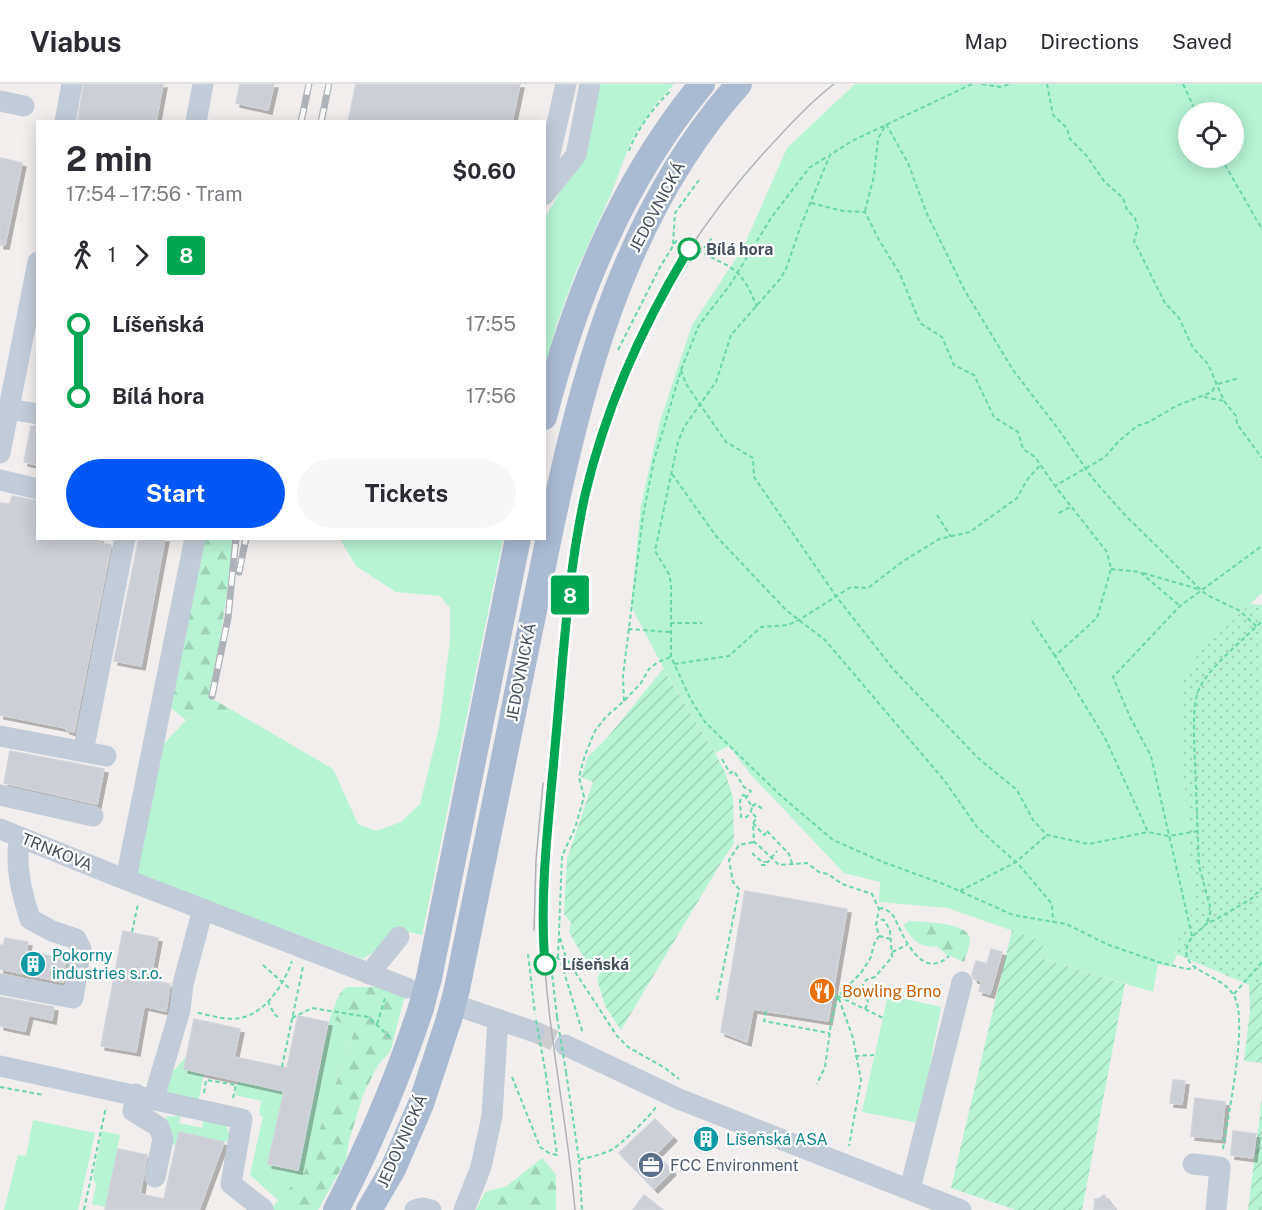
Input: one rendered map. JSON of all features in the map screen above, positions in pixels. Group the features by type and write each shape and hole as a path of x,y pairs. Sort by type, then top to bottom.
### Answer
{"main road":[{"name":"JEDOVNICKÁ","path":"546,410 567,336 600,249 617,213 652,153 702,84"},
{"name":"JEDOVNICKÁ","path":"369,1210 393,1169 421,1104 456,1005 557,494 586,380 614,294 644,225 690,147 735,86"},
{"name":"JEDOVNICKÁ","path":"336,1210 363,1158 393,1089 419,991 518,540"}],"street":[{"path":"65,120 72,84"},
{"path":"196,120 203,84"},
{"path":"546,171 566,84"},
{"path":"546,192 576,155 590,84"},
{"path":"0,101 24,106"},
{"path":"0,453 36,272"},
{"path":"9,409 36,414"},
{"path":"0,480 36,489"},
{"path":"83,752 125,540"},
{"path":"195,540 120,877 369,974 419,991"},
{"path":"1,740 106,756"},
{"path":"0,795 93,816"},
{"name":"TRNKOVA","path":"0,829 120,877"},
{"path":"0,984 73,998 81,949 76,939 52,931 30,919 17,851 20,837"},
{"path":"155,1177 163,1139 159,1127 133,1111 145,1096 180,1010 183,984 203,909"},
{"path":"369,974 399,937"},
{"path":"910,1189 962,982"},
{"path":"456,1005 498,1019 536,1026"},
{"path":"464,1210 481,1167 492,1116 498,1019"},
{"path":"565,1045 688,1102 961,1210"},
{"path":"0,1066 242,1119 231,1184 263,1209"},
{"path":"1192,1164 1220,1167 1216,1210"},
{"path":"414,1210 423,1208 431,1210"}],"path":[{"path":"624,701 623,676 628,629 643,516 654,460 681,370 699,325 738,272 771,218 809,168 852,141 972,84"},
{"path":"982,84 1000,87 1011,84"},
{"path":"1047,84 1053,115 1067,128 1070,139 1086,155 1104,182 1123,198 1138,228 1134,241 1166,303 1179,318 1193,348 1208,364 1224,401 1236,416 1237,424 1262,458"},
{"path":"1183,84 1191,102"},
{"path":"886,124 878,139 874,176 865,212 900,274 920,323 942,337 954,366 974,375 994,417 1018,432 1023,449 1035,456 1070,507 1107,552 1111,569 1096,618 1055,656"},
{"path":"886,124 908,163 927,214 965,291 1013,370 1086,468 1124,514 1201,590 1240,611 1257,627"},
{"path":"830,155 786,268 780,279 731,335 716,382 684,427 678,442 655,551 669,574 671,583 670,632 671,657 674,664 691,700 705,722 779,794 833,840 960,891 1012,915 1066,924 1109,945 1158,962 1187,969 1196,968"},
{"path":"1227,168 1262,230"},
{"path":"673,246 675,213 699,180"},
{"path":"812,203 843,211 865,212"},
{"path":"632,368 657,316 697,250 703,249 713,237"},
{"path":"614,358 634,316 678,238"},
{"path":"697,250 724,262 738,272 747,284 757,307"},
{"path":"681,370 686,384 726,442 753,458 754,477 836,596 893,669 978,758 1017,790 1033,820 1047,835 1089,844 1148,832 1168,836 1198,831"},
{"path":"1055,486 1105,457 1137,426 1149,423 1176,406 1212,392 1218,383 1239,378"},
{"path":"1201,397 1224,401"},
{"path":"674,664 729,656 760,627 788,625 851,587 868,588 902,562 939,539 970,532 1017,498 1027,480 1041,464"},
{"path":"671,473 716,536 786,610 825,640 944,780 977,827 1016,862 1052,904 1053,922"},
{"path":"1059,513 1070,507"},
{"path":"937,515 951,537"},
{"path":"1192,936 1151,756 1130,717 1113,677 1180,606 1262,546"},
{"path":"1111,569 1140,572 1201,590"},
{"path":"1140,572 1180,606"},
{"path":"1032,621 1105,738 1148,832"},
{"path":"1220,1167 1239,1031 1238,1007 1234,994 1221,982 1196,968 1186,955 1186,949 1192,936 1207,922 1211,910 1201,878 1194,720 1199,688 1208,674 1262,621"},
{"path":"670,623 702,623"},
{"path":"628,629 670,632"},
{"path":"579,1019 558,958 562,856 575,828 584,797 579,777 595,731 641,682 649,669 658,662 671,657"},
{"path":"722,759 730,772 734,771 744,787 757,793"},
{"path":"746,796 752,806 751,812 747,817 741,817 740,801 743,795 746,796 751,791"},
{"path":"752,806 756,804 760,808 764,806"},
{"path":"751,812 758,820 753,823"},
{"path":"753,823 764,835 768,831 789,854 792,863"},
{"path":"753,823 754,842 779,865 807,863 842,884 872,894"},
{"path":"960,891 1016,862 1047,835"},
{"path":"717,1000 739,889 733,882 729,860 739,845 754,842"},
{"path":"761,865 765,866 765,862 768,862 777,851"},
{"path":"752,853 765,862"},
{"path":"874,888 872,894 879,909 876,925 879,936 883,939 891,939"},
{"path":"1207,922 1213,921 1251,899 1262,888"},
{"path":"879,909 882,908 890,913 916,956 942,963 949,956"},
{"path":"866,980 872,979 891,959 890,928 884,921 878,919"},
{"path":"890,928 895,921"},
{"path":"560,936 566,958 617,1036 628,1047 665,1068 692,1091 688,1102"},
{"path":"817,1083 825,1067 829,1033 838,996 861,973 871,957 874,944 879,936"},
{"path":"892,952 908,945"},
{"path":"509,1070 540,1147 557,1155 546,1075 536,1026 528,954"},
{"path":"180,1010 238,1019 254,1014 268,1001 281,983 294,956"},
{"path":"558,958 550,956 579,1160 582,1210"},
{"path":"282,1067 304,960"},
{"path":"1234,994 1262,962"},
{"path":"263,965 289,988"},
{"path":"861,973 866,980"},
{"path":"838,996 862,987 866,980"},
{"path":"862,987 868,1002 865,1009"},
{"path":"377,1024 386,995"},
{"path":"833,995 883,1018"},
{"path":"838,996 853,1038 861,1080 848,1152"},
{"path":"268,1001 274,1014 278,1017"},
{"path":"292,1018 312,1008 368,1017 393,1041"},
{"path":"765,1011 764,1021 829,1033"},
{"path":"855,1056 874,1055"},
{"path":"200,1109 207,1074"},
{"path":"206,1080 236,1086 229,1116"},
{"path":"84,1210 106,1106"},
{"path":"579,1160 617,1147 651,1115 656,1107"}],"green space":[{"path":"595,84 674,84 654,106 631,141 611,194 575,274 557,323 546,363 546,216 581,155"},
{"path":"855,84 1262,84 1262,593 1200,651 1183,766 1194,909 1172,952 1177,955 1171,967 1158,964 1153,992 1040,958 1044,942 948,908 879,902 880,882 844,873 752,776 729,746 715,753 666,673 631,606 641,505 660,421 692,325 743,248 787,148"},
{"path":"199,540 234,540 221,635 209,697 232,710 186,720 166,704"},
{"path":"341,540 503,540 422,935 394,929 383,945 363,959 131,874 161,747 186,720 232,710 333,769 358,824 376,831 401,822 420,804 439,728 450,640 450,608 440,596 396,592 356,566"},
{"path":"1250,604 1262,605 1262,983 1249,985 1172,952 1194,909 1183,766 1180,706 1182,678 1200,651"},
{"path":"663,669 725,772 733,798 734,843 621,1030 605,1006 597,978 600,974 589,967 569,932 571,923 564,914 567,859 593,782 581,777 588,757 607,738"},
{"path":"909,921 944,924 968,933 970,942 964,962 946,954 937,946 926,946 917,942 909,935 904,925"},
{"path":"1012,930 1044,942 1040,958 1125,984 1082,1210 1016,1210 951,1188"},
{"path":"1262,983 1262,1063 1244,1061 1250,1011 1249,985"},
{"path":"346,987 380,987 405,996 390,1052 378,1065 363,1095 349,1141 346,1160 318,1210 270,1210 305,1171 355,1029 330,1018 339,995"},
{"path":"888,995 941,1007 919,1123 862,1112"},
{"path":"330,1018 355,1028 305,1171 279,1201 250,1175 263,1116 259,1115 261,1101 235,1095 238,1081 284,1090 268,1164 298,1170"},
{"path":"186,1057 184,1069 204,1074 198,1102 167,1095 164,1081"},
{"path":"1262,1097 1262,1210 1248,1210"},
{"path":"176,1110 182,1110 179,1123 202,1128 205,1115 223,1120 230,1134 226,1142 179,1132 176,1145 170,1144 163,1135 167,1116 175,1117"},
{"path":"33,1120 95,1133 78,1210 4,1210 18,1155 26,1156"},
{"path":"102,1131 120,1135 106,1207 92,1204 96,1185 93,1178"},
{"path":"542,1158 556,1175 556,1210 476,1210 485,1192 507,1186"}],"building":[{"path":"84,84 163,84 156,120 78,119"},
{"path":"240,84 274,84 268,110 236,103"},
{"path":"356,84 520,84 512,120 348,120"},
{"path":"0,158 22,163 5,245 0,245"},
{"path":"31,426 36,426 36,465 24,462"},
{"path":"12,496 36,501 36,540 99,540 99,543 111,545 74,732 66,728 0,715 0,503 10,504"},
{"path":"139,540 165,540 141,666 114,661"},
{"path":"10,751 104,769 97,804 4,783"},
{"path":"745,891 847,909 828,1021 753,1009 747,1042 721,1032"},
{"path":"123,931 158,938 150,980 170,984 166,1011 144,1006 136,1052 101,1046"},
{"name":"Pokorny industries s.r.o.","path":"5,938 28,942 26,951 66,959 63,982 0,969 0,945 3,946"},
{"path":"991,949 1002,952 990,994 979,991 982,981 974,979 972,974 976,961 987,964"},
{"path":"0,997 54,1007 52,1020 29,1015 25,1031 0,1026"},
{"path":"298,1016 328,1022 298,1170 268,1164 284,1091 184,1069 194,1019 240,1029 234,1057 287,1068"},
{"path":"1173,1080 1185,1081 1182,1104 1170,1103"},
{"path":"1195,1098 1225,1102 1221,1139 1191,1136"},
{"path":"655,1119 673,1137 656,1154 672,1171 654,1189 619,1153"},
{"path":"1233,1131 1256,1134 1253,1158 1231,1155"},
{"path":"179,1132 224,1142 199,1210 105,1210 118,1149 147,1155 140,1194 164,1199"},
{"path":"644,1195 663,1210 633,1210"},
{"path":"1104,1195 1115,1210 1094,1210 1095,1199"}],"tunnel":[{"path":"535,1032 565,1045"}],"tram line":[{"path":"575,1210 548,1002 542,907 568,612 585,498 596,451 611,404 650,315 674,273 701,232 761,156 805,109 834,84"},
{"name":"8","path":"545,964 543,928 545,861 568,606 585,496 603,430 629,362 650,316 689,249"},
{"path":"534,930 536,860 543,783"}],"railway":[{"path":"301,120 309,84"},
{"path":"321,120 329,84"},
{"path":"212,696 228,618 236,540"},
{"path":"239,572 246,540"}],"place":[{"name":"Bílá hora","path":"689,249"},
{"name":"Pokorny industries s.r.o.","path":"33,964"},
{"name":"Líšeňská","path":"545,964"},
{"name":"Bowling Brno","path":"822,991"},
{"name":"Líšeňská ASA","path":"706,1139"},
{"name":"FCC Environment","path":"651,1165"}]}
